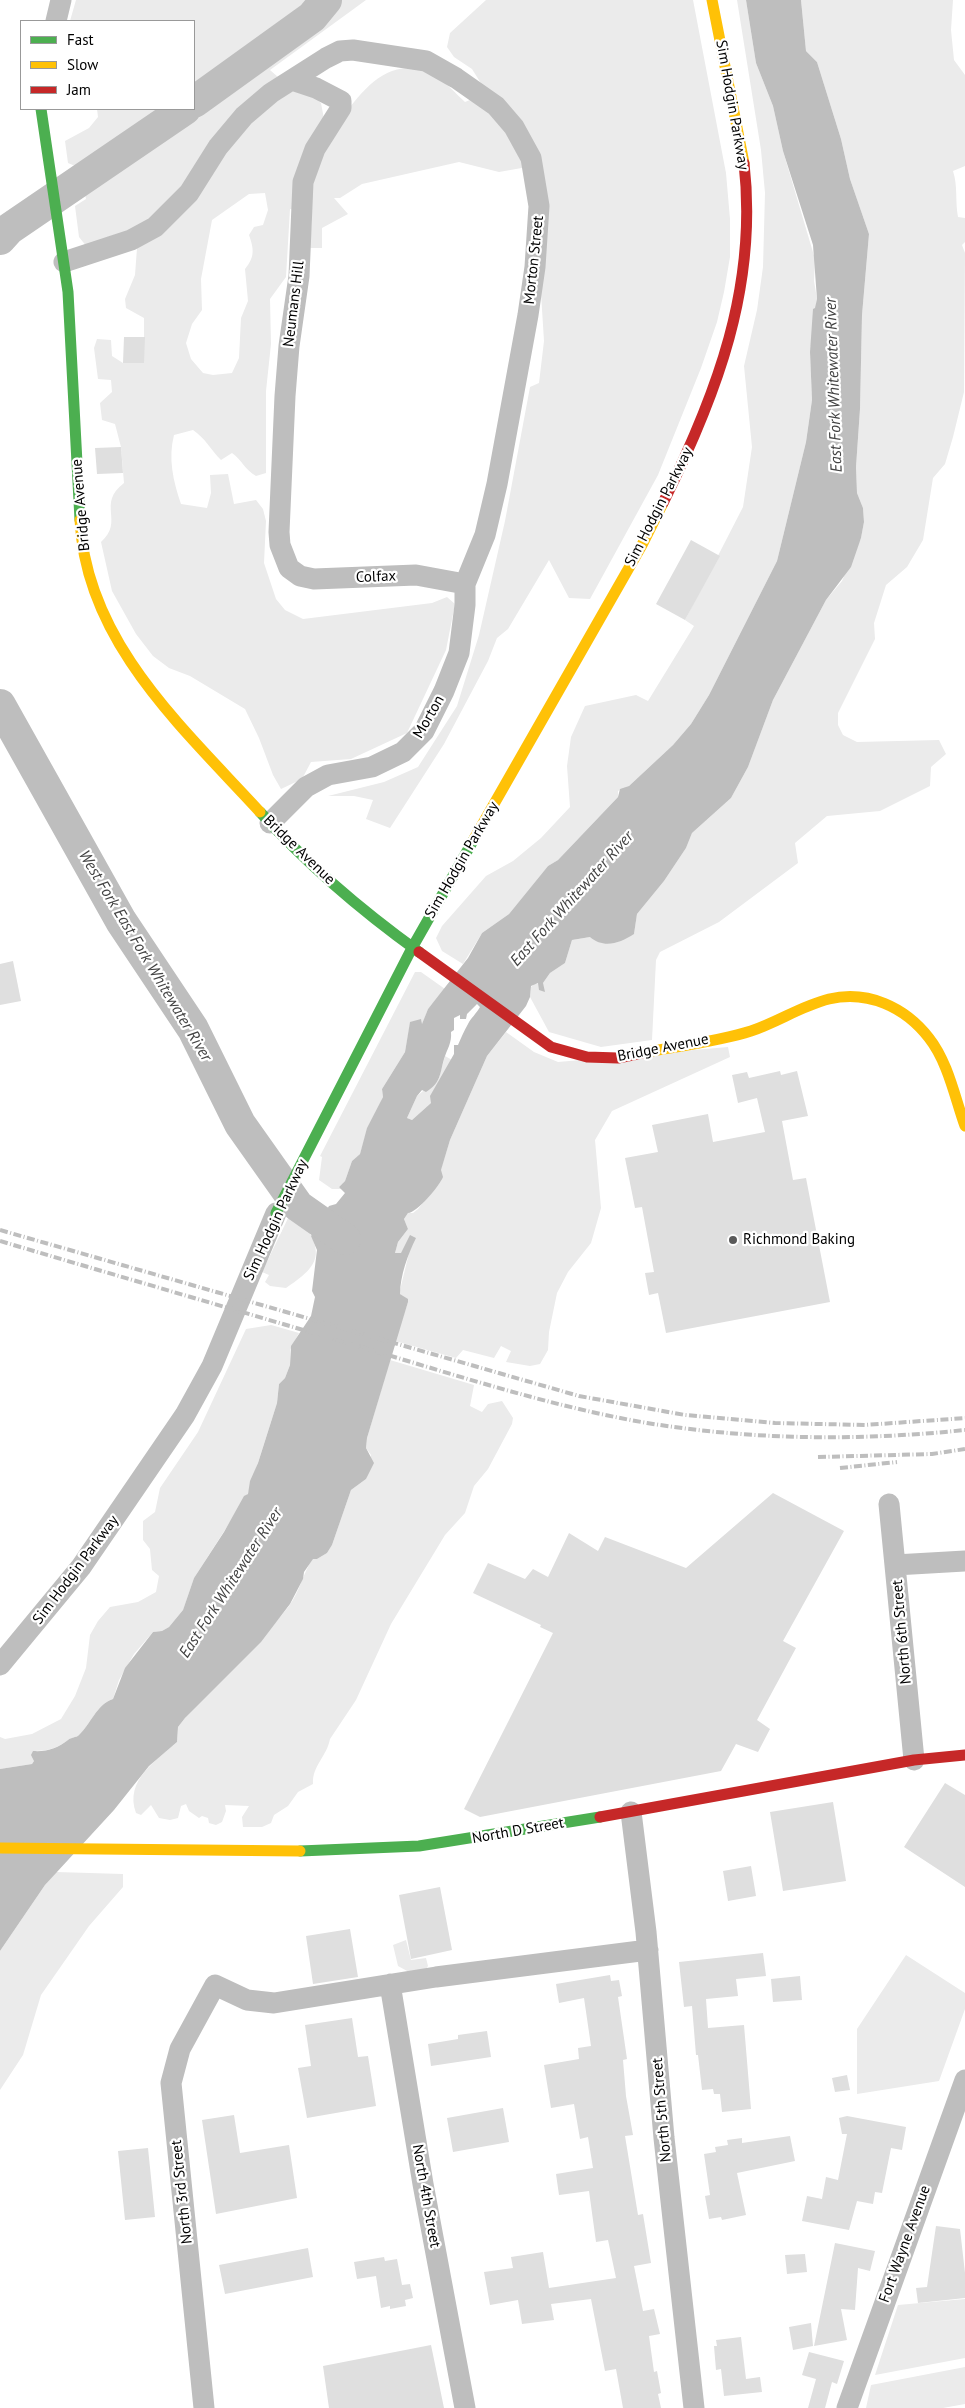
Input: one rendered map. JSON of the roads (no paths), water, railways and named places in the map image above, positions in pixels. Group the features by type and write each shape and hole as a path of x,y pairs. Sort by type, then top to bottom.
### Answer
{"street":[{"path":"56,20 62,0"},
{"name":"Sim Hodgin Parkway","path":"0,1665 82,1567 185,1415 212,1366 276,1213 412,948 642,545 687,454 720,369 741,292 748,224 744,164 712,0"},
{"name":"Morton Street","path":"64,262 131,240 155,227 188,193 218,147 244,116 271,93 340,51 353,50 426,61 456,78 496,106 514,127 531,158 536,179 539,215 535,267 528,314 497,484 484,534 465,584"},
{"name":"Neumans Hill","path":"289,568 280,545 279,532 287,376 299,276 303,182 315,149 341,108 341,100 316,88 292,80"},
{"name":"Bridge Avenue","path":"41,110 64,262 80,524 88,571 103,614 136,671 178,722 270,823 345,894 412,948 543,1043 572,1054 602,1059 618,1058 751,1031 802,1008 830,999 864,997 880,1001 896,1009 911,1019 930,1039 941,1060 965,1126"},
{"name":"Colfax","path":"289,568 300,576 314,579 416,575 465,584"},
{"name":"Morton","path":"270,823 306,787 328,775 372,767 391,760 414,743 424,731 444,691 459,653 465,605 465,584"},
{"name":"North 6th Street","path":"889,1504 914,1760"},
{"path":"895,1565 965,1561"},
{"name":"North D Street","path":"0,1848 376,1850 493,1835 631,1812 914,1760 965,1755"},
{"name":"North 5th Street","path":"631,1812 648,1950 664,2138 694,2408"},
{"path":"390,1984 648,1950"},
{"name":"North 3rd Street","path":"204,2408 172,2083 180,2050 215,1985 247,2000 274,2003 390,1984"},
{"name":"North 4th Street","path":"390,1984 423,2184 465,2408"},
{"name":"Fort Wayne Avenue","path":"847,2408 965,2080"},
{"path":"958,2100 965,2131"}],"water":[{"name":"East Fork Whitewater River","path":"746,0 801,0 806,51 817,62 841,139 850,179 869,234 862,315 860,409 856,467 857,493 863,508 864,522 861,538 851,567 826,600 773,700 748,767 731,798 692,833 686,848 664,881 637,914 634,934 618,942 606,944 595,941 590,937 572,940 565,963 550,973 543,983 545,992 539,990 538,983 531,986 530,997 526,1006 487,1056 450,1140 441,1170 443,1177 428,1198 412,1212 408,1213 404,1219 408,1229 398,1242 395,1253 401,1253 410,1235 416,1238 405,1265 400,1287 400,1294 408,1299 408,1302 367,1438 366,1448 374,1463 366,1479 351,1490 332,1545 327,1553 317,1559 313,1559 304,1572 303,1579 290,1604 261,1642 185,1718 178,1727 177,1742 149,1766 114,1810 45,1885 0,1951 0,1769 32,1764 34,1761 31,1755 33,1751 52,1749 78,1736 102,1706 113,1699 125,1668 153,1632 162,1631 169,1627 183,1610 194,1578 224,1532 244,1496 248,1494 250,1481 258,1463 277,1403 279,1384 285,1378 290,1365 291,1346 311,1316 315,1297 312,1291 317,1250 311,1236 329,1206 336,1204 345,1193 339,1187 345,1181 352,1161 360,1154 367,1128 383,1097 382,1089 405,1052 410,1022 421,1019 422,1024 428,1009 468,958 482,933 509,914 548,866 558,860 618,797 620,789 629,786 673,745 691,724 709,695 777,561 806,442 812,400 810,352 813,309 817,299 813,245 783,151 773,106 756,63","holes":["477,1004 480,1007 469,1022 458,1045 454,1045 454,1054 430,1096 431,1103 412,1120 407,1118 417,1096 422,1090 426,1092 431,1089 439,1077 450,1043 451,1032 454,1030 454,1018 460,1015 460,1019 466,1019 467,1014"]}],"waterway":[{"name":"West Fork East Fork Whitewater River","path":"195,101 312,17 326,0"},
{"name":"West Fork East Fork Whitewater River","path":"0,239 9,229 184,110"},
{"name":"West Fork East Fork Whitewater River","path":"0,705 121,921 193,1029 240,1124 298,1206 345,1239"}],"railway":[{"path":"0,1230 579,1396 685,1415 775,1423 865,1425 965,1418"},
{"path":"0,1241 499,1388 610,1416 686,1429 766,1436 885,1436 965,1430"},
{"path":"818,1457 932,1454 965,1449"},
{"path":"840,1468 897,1462"}],"place":[{"name":"Richmond Baking","path":"733,1240"}]}
